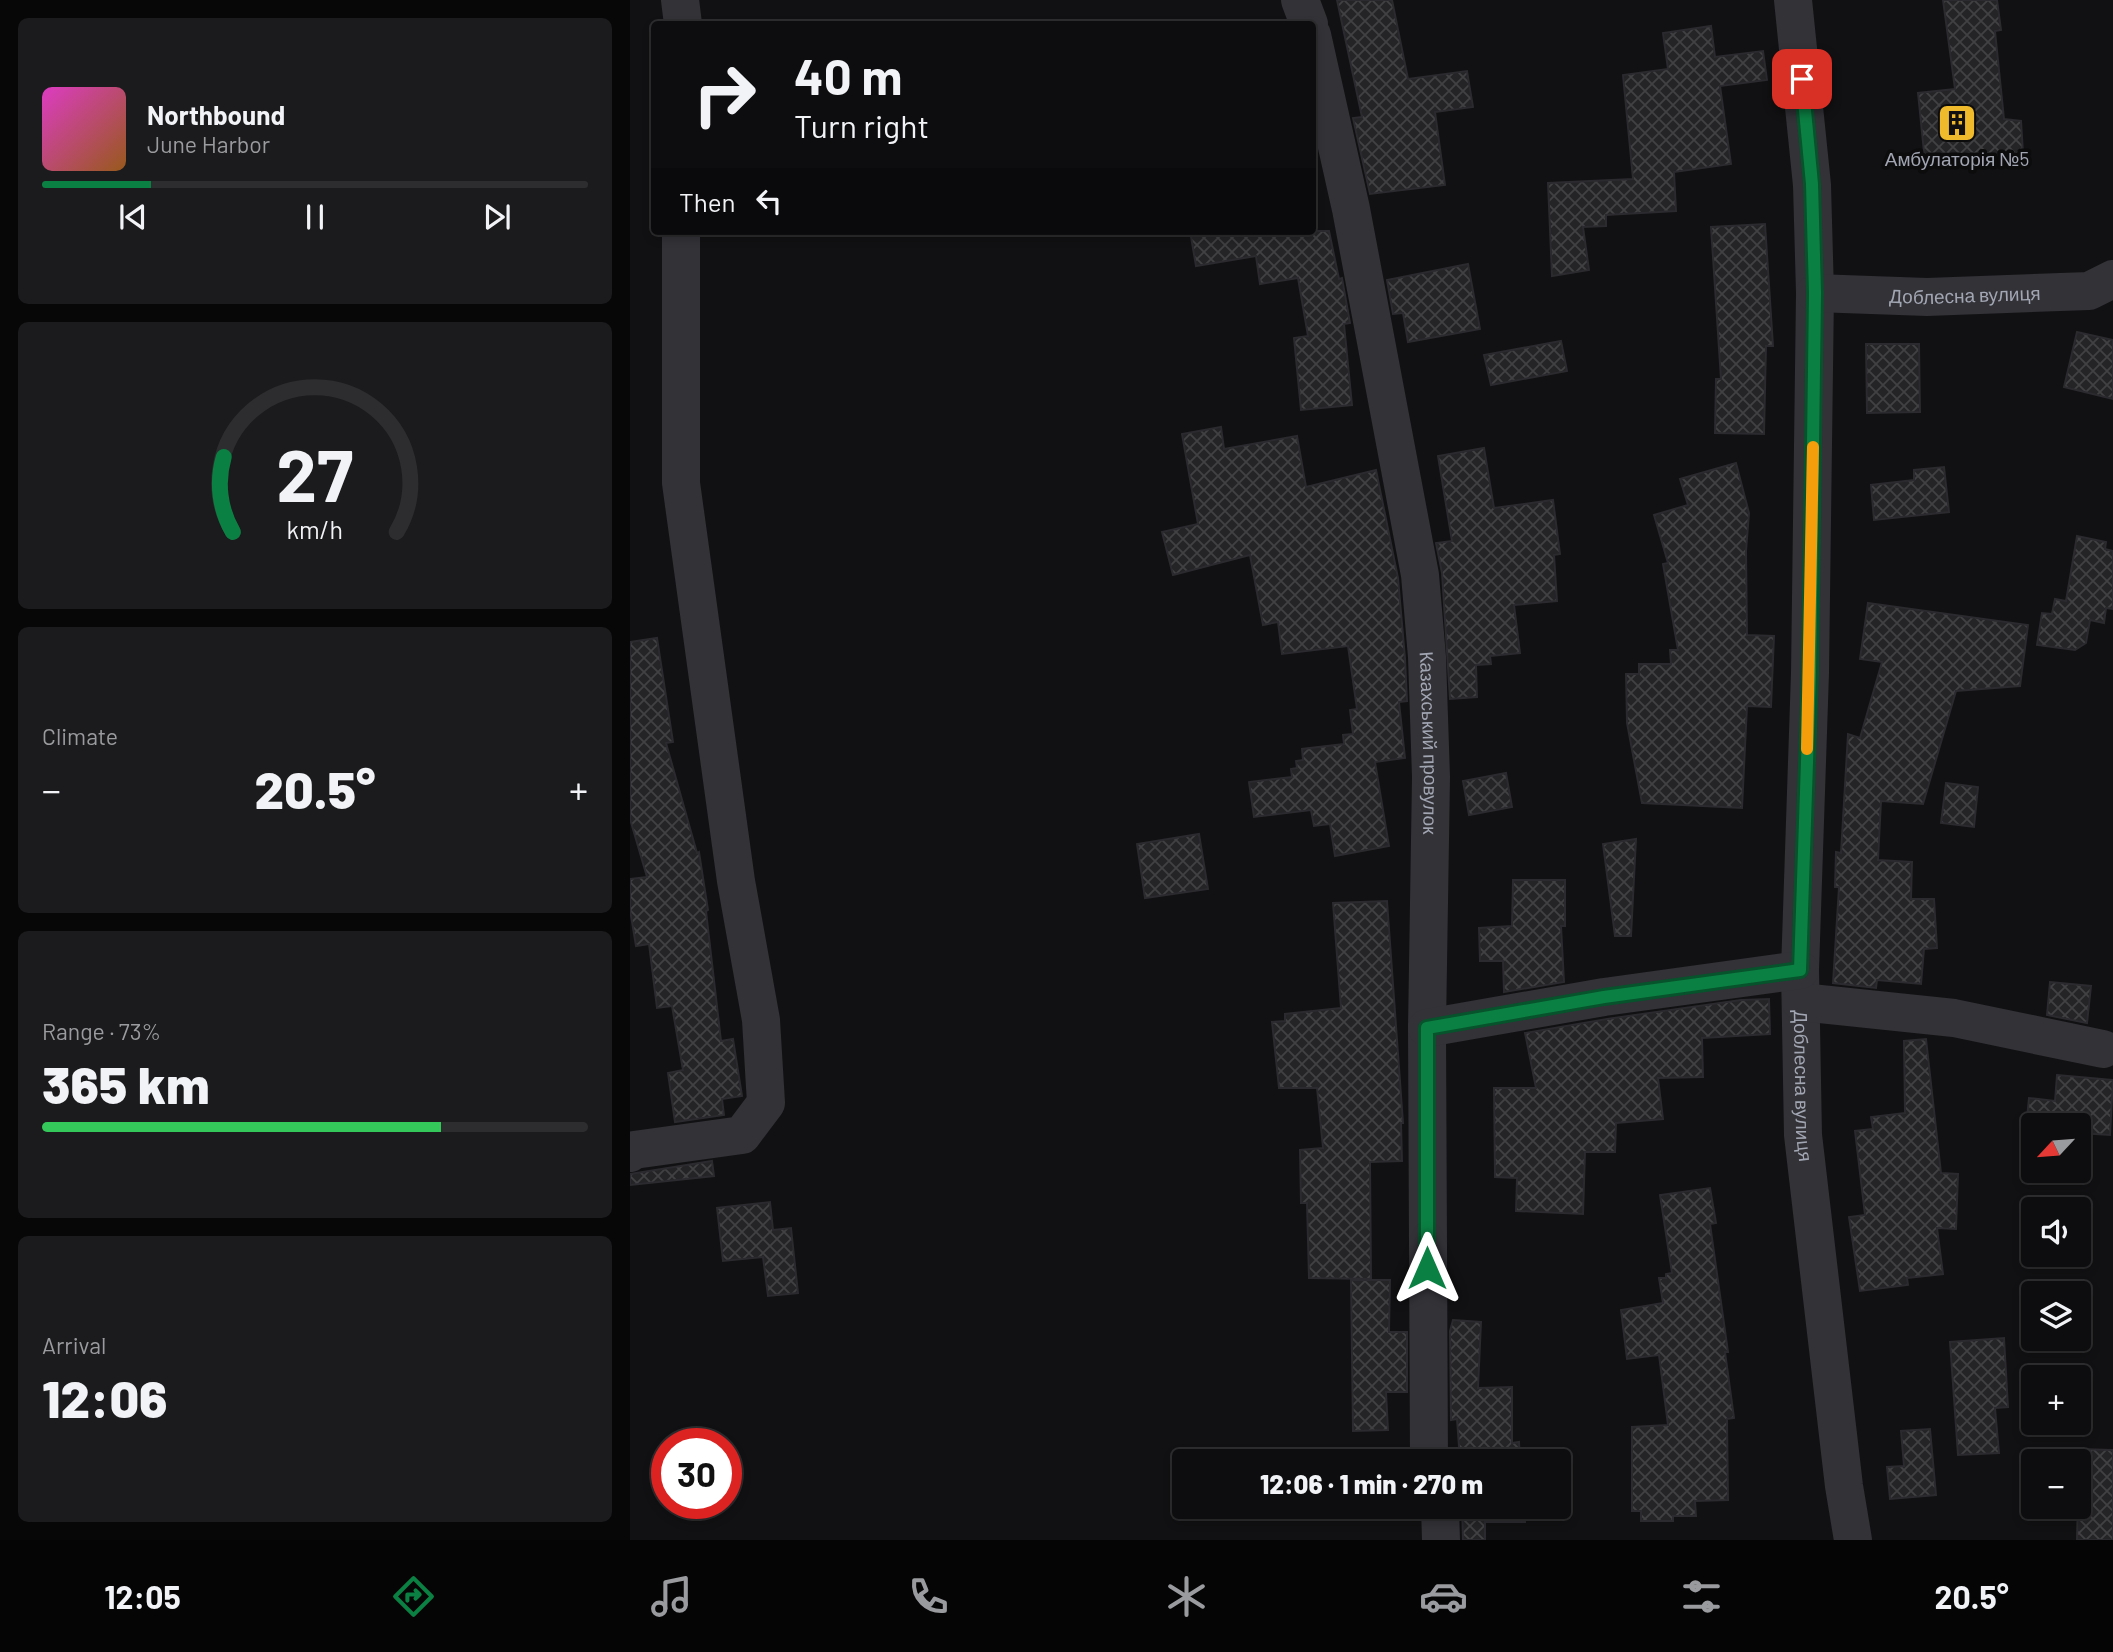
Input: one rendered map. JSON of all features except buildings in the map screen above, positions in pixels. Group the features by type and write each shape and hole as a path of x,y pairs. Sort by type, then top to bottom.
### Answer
{"street":[{"path":"680,0 683,21"},
{"path":"1300,0 1308,21"},
{"name":"Доблесна вулиця","path":"1793,0 1812,184 1815,293 1810,673 1801,986 1803,1135 1844,1486 1853,1540"},
{"name":"Казахський провулок","path":"1316,53 1351,209 1420,575 1427,657 1431,777 1427,1028 1429,1449"},
{"path":"630,1153 634,1150 742,1135 766,1103 761,1020 736,881 681,483 681,235"},
{"name":"Доблесна вулиця","path":"1815,293 1927,297 2089,291 2113,279"},
{"path":"1427,1028 1604,997 1801,986 2103,1049"},
{"path":"1440,1519 1441,1540"}],"slow traffic":[{"path":"1807,749 1813,447"}],"place":[{"name":"Амбулаторія №5","path":"1957,123"}],"route":[{"path":"1427,1268 1427,1028 1604,997 1800,970 1810,673 1815,293 1812,184 1802,79"}]}
